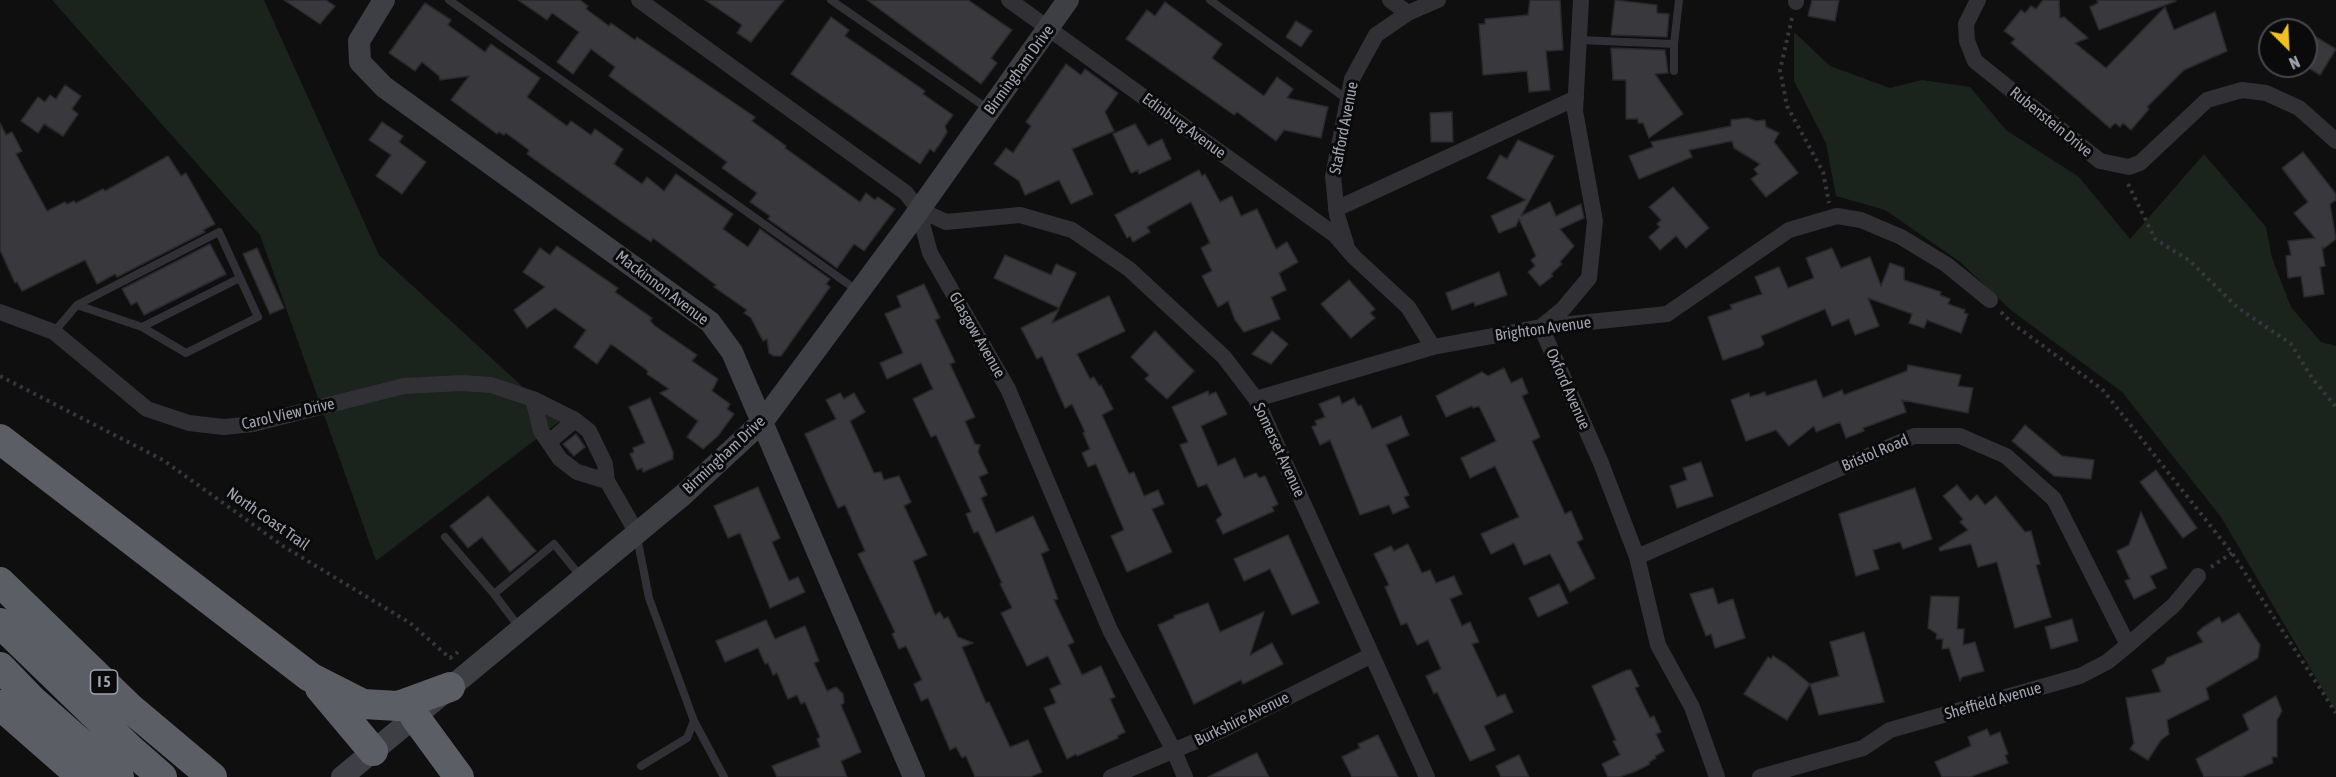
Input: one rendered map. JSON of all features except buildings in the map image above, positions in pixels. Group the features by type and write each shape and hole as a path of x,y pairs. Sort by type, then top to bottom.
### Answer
{"highway":[{"path":"0,439 310,677 363,704 398,706 450,687"},
{"name":"I 5","path":"0,582 130,708 212,777"},
{"path":"0,623 162,777"},
{"path":"0,667 32,700 119,777"},
{"path":"310,677 373,751"},
{"path":"0,705 82,777"},
{"path":"415,717 459,777"}],"main road":[{"name":"Mackinnon Avenue","path":"384,0 358,41 360,62 384,87 710,322 732,352 914,777"},
{"name":"Birmingham Drive","path":"342,777 637,533 715,467 763,421 1068,0"}],"street":[{"name":"Glasgow Avenue","path":"639,0 906,193 918,209 930,253 1008,389 1110,630 1185,777"},
{"name":"Edinburg Avenue","path":"1009,0 1335,235 1354,257 1408,307 1433,348"},
{"path":"1390,0 1408,13"},
{"name":"Stafford Avenue","path":"1354,257 1343,239 1336,209 1333,177 1352,79 1376,35 1408,13 1438,0"},
{"name":"Oxford Avenue","path":"1581,0 1576,98 1578,138 1595,221 1588,278 1563,309 1540,327 1601,463 1636,557 1658,645 1692,707 1717,777"},
{"name":"Rubenstein Drive","path":"1978,0 1966,24 1967,41 1975,60 2100,161 2129,167 2140,163 2207,100 2242,90 2266,93 2299,108 2336,141"},
{"path":"1336,209 1576,98"},
{"name":"Somerset Avenue","path":"918,209 946,222 1020,215 1072,230 1129,268 1224,357 1256,399 1370,656 1427,777"},
{"name":"Brighton Avenue","path":"1256,399 1433,348 1540,327 1668,314 1737,263 1789,230 1809,222 1837,216 1878,226 1929,253 1990,300"},
{"name":"Carol View Drive","path":"0,312 54,332 147,409 189,423 224,427 253,424 404,386 462,383 491,385 532,399 575,420 595,440 605,464 608,481 637,533"},
{"path":"532,399 541,431 560,459 577,472 608,481"},
{"path":"549,442 575,420"},
{"name":"Bristol Road","path":"1636,557 1914,436 1960,436 2006,456 2054,499 2128,645"},
{"name":"Sheffield Avenue","path":"1760,777 1863,748 1890,730 2080,676 2107,662 2128,645 2174,605 2198,576"},
{"name":"Burkshire Avenue","path":"1111,777 1174,752 1370,656"}],"lane":[{"path":"449,0 858,292"},
{"path":"831,0 989,110"},
{"path":"1210,0 1348,100"},
{"path":"1674,71 1674,44 1679,0"},
{"path":"1579,40 1674,44"},
{"path":"54,332 77,305 219,232 258,317 186,353 142,327 77,305"},
{"path":"142,327 240,278"},
{"path":"637,533 649,598 694,721 724,777"},
{"path":"445,537 494,594 520,629"},
{"path":"494,594 554,544 582,579"},
{"path":"641,766 687,738 694,721"}],"path":[{"path":"1796,1 1780,70 1787,106 1823,172 1829,206"},
{"path":"2123,174 2155,239 2190,261 2237,307 2291,344 2312,378 2336,407"},
{"path":"1990,300 2013,324 2102,389 2232,553 2336,713"},
{"name":"North Coast Trail","path":"0,376 163,460 283,546 410,623 450,658 466,646"},
{"path":"2198,576 2232,553"}],"shaded area":[{"path":"52,0 264,0 379,255 560,421 376,561 260,235"},
{"path":"1794,32 1830,66 1890,88 1922,80 1970,87 2006,130 2079,177 2130,239 2204,154 2266,227 2272,258 2291,307 2321,342 2336,346 2336,712 2221,517 2122,392 2012,311 1959,261 1885,210 1836,196 1826,143 1794,81"}]}
